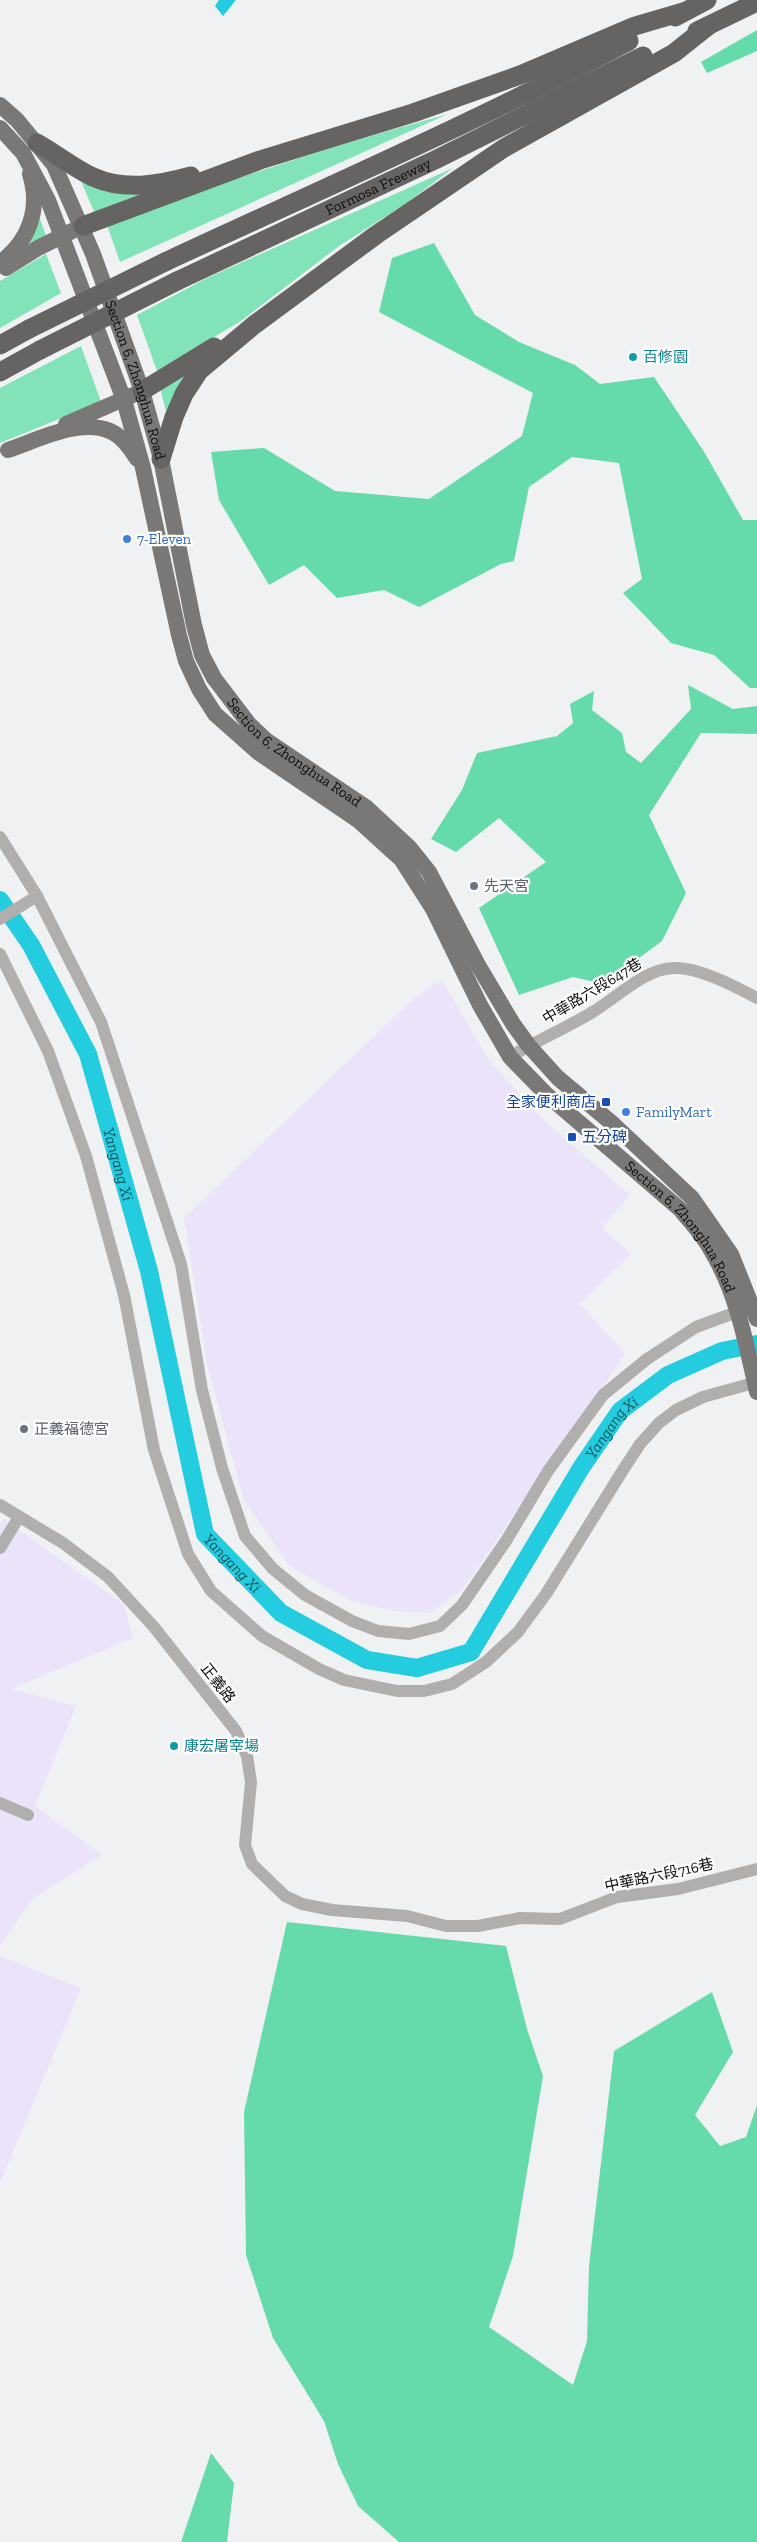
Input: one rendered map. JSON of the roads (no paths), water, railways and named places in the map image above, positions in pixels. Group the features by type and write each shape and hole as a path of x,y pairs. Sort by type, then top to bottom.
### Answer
{"highway":[{"name":"Formosa Freeway","path":"0,345 167,261 570,72 707,0"},
{"name":"Formosa Freeway","path":"0,372 177,281 437,159 579,87 757,2"},
{"path":"83,226 260,160 440,104 520,75 635,26 686,11"},
{"path":"161,459 174,417 184,394 200,371 254,325 376,235 504,148 674,53 708,26"},
{"path":"30,148 92,177 112,183 134,186 160,183 260,160"},
{"path":"142,391 254,325"}],"main road":[{"name":"Section 6, Zhonghua Road","path":"0,105 30,148 124,400 144,468 179,635 186,661 199,689 216,714 239,737 359,821 401,859 433,909 480,1005 510,1057 553,1100 680,1210 711,1249 738,1311 756,1385"},
{"name":"Section 6, Zhonghua Road","path":"0,128 54,164 83,226 142,391 161,459 194,625 202,654 214,678 249,724 267,741 366,808 409,847 429,872 498,999 529,1046 558,1078 613,1124 692,1198 731,1254 756,1311"},
{"path":"0,263 19,245 27,233 33,214 34,187 30,148"},
{"path":"0,272 62,235 83,226"},
{"path":"4,451 142,391"},
{"path":"4,451 63,431 88,427 111,432 129,446 144,468"}],"street":[{"path":"0,837 36,896 101,1022 182,1264 202,1390 222,1468 245,1536 273,1569 305,1595 352,1621 378,1631 409,1634 440,1626 462,1605 506,1541 548,1471 603,1394 647,1359 696,1327 738,1311 756,1311"},
{"path":"0,918 36,896"},
{"path":"0,954 48,1051 86,1156 124,1295 154,1450 188,1554 211,1591 262,1636 319,1669 344,1680 397,1691 424,1691 452,1684 486,1662 518,1632 546,1594 622,1470 640,1444 659,1423 676,1410 702,1396 756,1385"},
{"name":"中華路六段647巷","path":"510,1057 592,1012 644,978 662,969 677,968 692,971 726,983 757,998"},
{"name":"正義路","path":"0,1506 63,1543 108,1577 154,1627 236,1731 247,1756 251,1782 245,1845 252,1864 285,1896 302,1904 332,1910"},
{"path":"0,1548 19,1517"},
{"path":"0,1802 28,1815"},
{"name":"中華路六段716巷","path":"332,1910 406,1916 446,1926 478,1926 520,1918 560,1919 617,1898 678,1890 757,1869"}],"water":[{"path":"219,0 236,0 223,16 215,6"}],"waterway":[{"name":"Yangang Xi","path":"0,900 31,945 88,1054 149,1271 205,1534 281,1613 367,1660 417,1668 471,1652 581,1468 620,1411 668,1375 722,1351 757,1344"}],"place":[{"name":"百修園","path":"633,357"},
{"name":"7-Eleven","path":"127,539"},
{"name":"先天宮","path":"474,886"},
{"name":"全家便利商店","path":"606,1102"},
{"name":"FamilyMart","path":"626,1112"},
{"name":"五分碑","path":"572,1137"},
{"name":"正義福德宮","path":"24,1429"},
{"name":"康宏屠宰場","path":"174,1746"}]}
